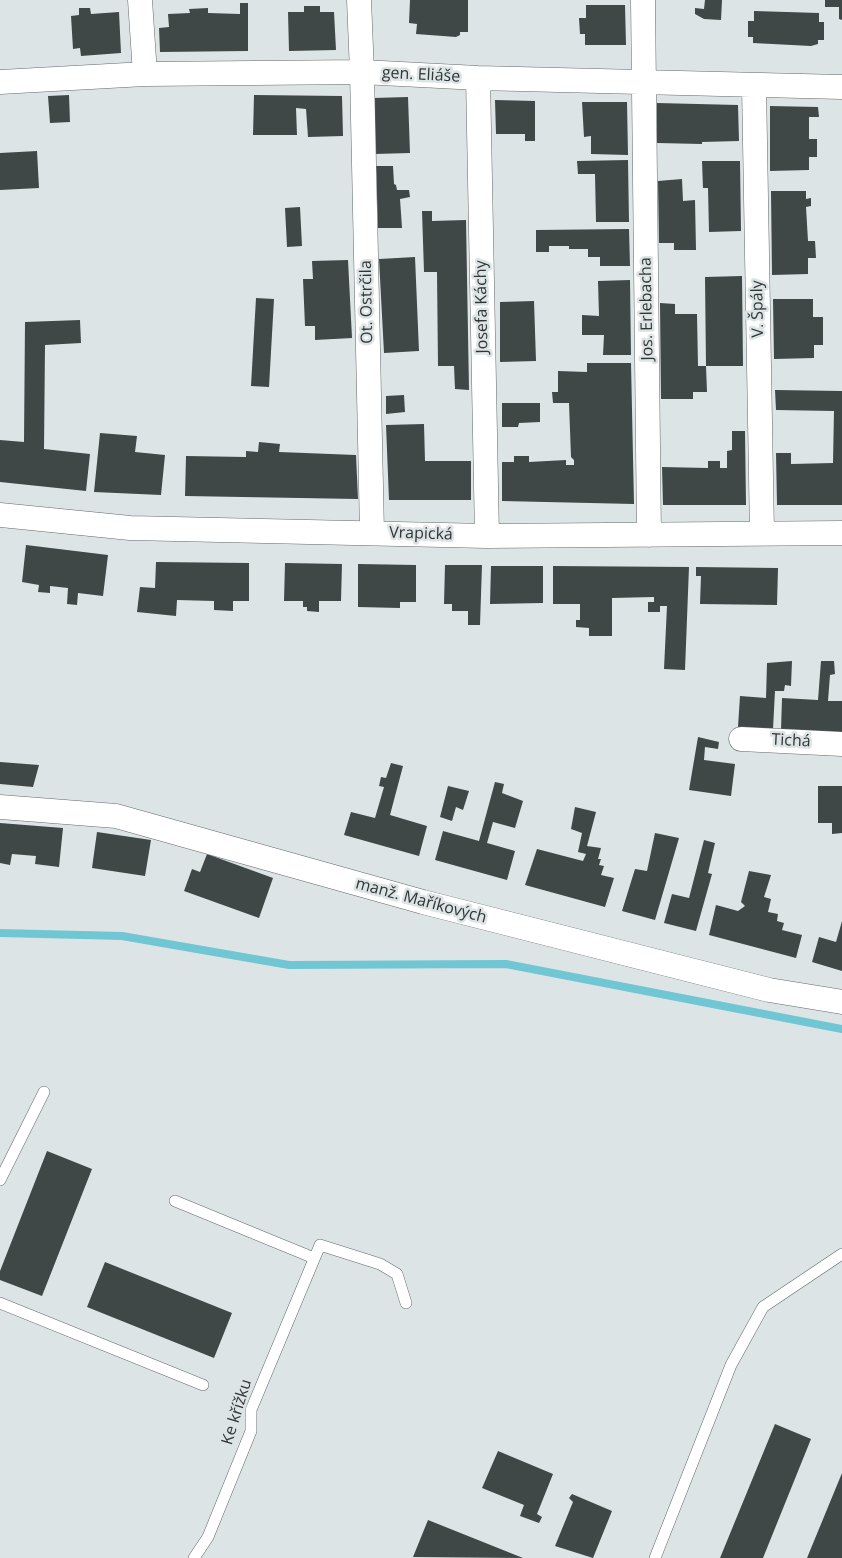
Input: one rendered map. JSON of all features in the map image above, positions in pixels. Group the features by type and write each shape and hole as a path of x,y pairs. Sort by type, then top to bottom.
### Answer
{"street":[{"path":"140,0 145,74"},
{"name":"Ot. Ostrčila","path":"358,0 362,72 372,532"},
{"name":"Jos. Erlebacha","path":"643,0 649,535"},
{"name":"gen. Eliáše","path":"0,82 145,74 362,72 478,78 842,87"},
{"name":"Josefa Káchy","path":"478,78 486,536"},
{"name":"V. Špály","path":"754,86 762,533"},
{"name":"Vrapická","path":"0,515 130,528 486,536 842,533"},
{"name":"Tichá","path":"741,738 842,744"},
{"name":"manž. Maříkových","path":"0,807 116,816 431,904 769,990 842,1002"}],"lane":[{"path":"0,1180 44,1092"},
{"path":"175,1201 314,1258"},
{"name":"Ke křížku","path":"194,1558 208,1537 251,1431 251,1410 320,1245 380,1264 397,1274 406,1303"},
{"path":"655,1558 731,1365 763,1308 842,1254"},
{"path":"0,1303 203,1385"}],"building":[{"path":"410,0 468,0 468,32 460,32 460,35 456,37 416,34 417,24 409,23"},
{"path":"705,0 722,0 721,20 704,19 695,14 695,8 704,9"},
{"path":"825,0 842,0 842,20 839,19 839,7 825,7"},
{"path":"240,3 248,3 248,51 160,52 159,28 169,27 168,14 190,13 189,9 208,8 208,13 240,14"},
{"path":"586,5 625,5 626,45 585,45 585,34 580,34 579,18 586,18"},
{"path":"304,6 320,6 320,12 334,12 336,50 289,51 288,12 304,12"},
{"path":"79,8 90,8 91,14 119,12 121,53 81,56 80,48 73,49 71,16 79,15"},
{"path":"754,11 819,13 819,22 824,22 824,40 818,40 818,44 811,46 753,43 753,37 748,37 748,21 754,21"},
{"path":"69,95 70,122 50,123 48,96"},
{"path":"254,95 342,96 343,136 308,137 306,109 296,108 297,135 253,135"},
{"path":"408,97 410,153 375,154 373,98"},
{"path":"495,100 535,101 535,141 525,141 525,134 496,134"},
{"path":"582,102 627,102 628,155 591,154 591,136 584,137"},
{"path":"657,103 738,105 739,141 702,142 702,144 657,143"},
{"path":"770,106 818,107 819,117 809,117 809,139 817,139 817,157 809,157 809,170 770,171"},
{"path":"37,151 39,188 0,190 0,153"},
{"path":"628,160 629,222 596,222 595,174 578,174 577,161"},
{"path":"702,161 740,161 741,231 709,232 708,188 703,188"},
{"path":"376,166 393,166 394,184 397,190 409,190 410,197 400,199 402,228 378,228"},
{"path":"682,179 683,201 695,200 696,250 674,250 674,243 659,243 658,181"},
{"path":"771,191 806,191 806,199 811,198 811,206 806,207 808,241 815,241 816,258 808,258 808,274 772,275"},
{"path":"300,207 302,246 287,247 285,208"},
{"path":"422,211 432,211 432,221 466,220 469,390 455,389 454,366 438,366 437,272 424,272"},
{"path":"629,229 630,266 600,266 600,257 588,257 588,249 569,249 569,246 549,246 549,252 536,252 536,230"},
{"path":"415,257 419,351 384,353 379,259"},
{"path":"348,260 352,338 315,340 315,326 305,326 303,279 313,279 312,261"},
{"path":"742,276 743,366 706,366 705,277"},
{"path":"630,280 631,355 603,355 604,335 582,335 582,315 599,316 598,281"},
{"path":"256,298 274,299 269,387 251,386"},
{"path":"773,299 813,299 813,317 823,317 823,345 814,345 814,358 774,359"},
{"path":"534,301 536,361 500,362 500,302"},
{"path":"660,303 675,304 675,314 697,314 698,366 706,366 707,392 693,392 693,399 661,399"},
{"path":"80,320 81,343 45,345 44,449 90,454 86,491 0,482 0,440 24,442 25,322"},
{"path":"587,363 631,363 634,504 502,501 502,462 514,462 514,456 529,456 529,462 566,460 566,465 574,465 574,460 571,457 569,403 553,403 552,392 558,392 558,371 587,372"},
{"path":"775,390 842,391 842,505 777,505 776,453 791,453 791,464 833,463 834,411 776,410"},
{"path":"404,395 405,412 386,414 386,396"},
{"path":"502,403 540,403 540,422 519,423 518,427 502,427"},
{"path":"424,424 425,461 471,461 471,500 389,500 386,425"},
{"path":"732,431 745,431 746,505 663,505 662,467 708,468 708,461 720,461 720,468 727,468 727,451 732,450"},
{"path":"100,433 137,436 135,452 165,455 161,495 94,492"},
{"path":"259,442 280,444 279,452 356,455 358,499 185,496 186,456 246,457 246,451 258,452"},
{"path":"26,545 108,555 103,596 78,593 77,605 67,604 68,588 50,586 50,593 38,592 39,585 22,582"},
{"path":"156,562 249,563 249,601 233,601 233,611 214,610 214,601 177,600 176,616 137,612 140,587 155,588"},
{"path":"285,563 342,564 341,601 319,601 319,612 307,611 307,607 303,607 303,601 284,601"},
{"path":"358,564 416,565 416,602 400,602 400,608 358,607"},
{"path":"445,565 482,565 480,625 468,625 468,611 452,611 452,604 444,604"},
{"path":"491,566 543,566 543,603 490,604"},
{"path":"553,566 689,567 685,670 664,669 667,606 660,606 660,612 648,612 648,602 654,602 654,597 612,598 612,636 589,636 589,628 576,627 576,620 580,620 580,604 553,604"},
{"path":"696,567 778,568 777,605 700,604 701,576 696,576"},
{"path":"792,661 791,686 785,685 784,691 775,691 773,729 738,727 740,696 766,698 767,663"},
{"path":"821,661 834,661 835,674 830,675 828,701 842,701 842,733 781,730 782,698 818,700"},
{"path":"698,737 719,742 718,749 705,747 704,760 735,764 731,796 689,790"},
{"path":"0,762 39,765 33,787 0,784"},
{"path":"391,763 403,766 390,815 427,826 419,856 344,835 351,812 375,818 384,787 379,786 381,777 386,778"},
{"path":"495,782 504,784 502,793 523,801 515,828 493,822 487,843 515,851 507,880 435,860 443,831 479,841"},
{"path":"448,786 469,791 463,810 456,807 452,821 440,817"},
{"path":"818,786 842,786 842,833 832,834 832,823 818,823"},
{"path":"575,807 596,812 587,846 601,848 598,859 601,859 599,865 604,866 601,875 614,878 605,907 525,885 537,849 583,861 586,854 578,852 582,833 571,829"},
{"path":"0,823 63,828 59,867 35,864 36,856 12,854 10,865 0,863"},
{"path":"97,832 151,840 145,876 92,868"},
{"path":"655,833 679,838 655,920 622,911 635,869 647,871"},
{"path":"704,840 715,843 708,873 712,874 696,931 664,923 672,894 689,898"},
{"path":"207,854 273,878 259,918 184,891 192,869 200,872"},
{"path":"749,871 771,875 764,897 771,899 768,912 778,914 777,921 784,923 782,930 802,935 796,958 709,935 716,905 738,911 745,906 741,902"},
{"path":"842,921 842,971 812,962 819,937 836,942"},
{"path":"47,1151 92,1169 42,1296 0,1280 0,1271"},
{"path":"105,1262 232,1313 214,1358 87,1307"},
{"path":"775,1424 811,1439 763,1558 720,1558"},
{"path":"498,1451 553,1474 537,1514 542,1517 539,1523 520,1516 524,1505 482,1488"},
{"path":"842,1473 842,1558 807,1558"},
{"path":"572,1494 612,1511 593,1558 555,1546 573,1502 569,1498"},
{"path":"428,1520 523,1558 413,1557"}],"waterway":[{"path":"0,933 122,936 289,965 506,964 842,1029"}]}
